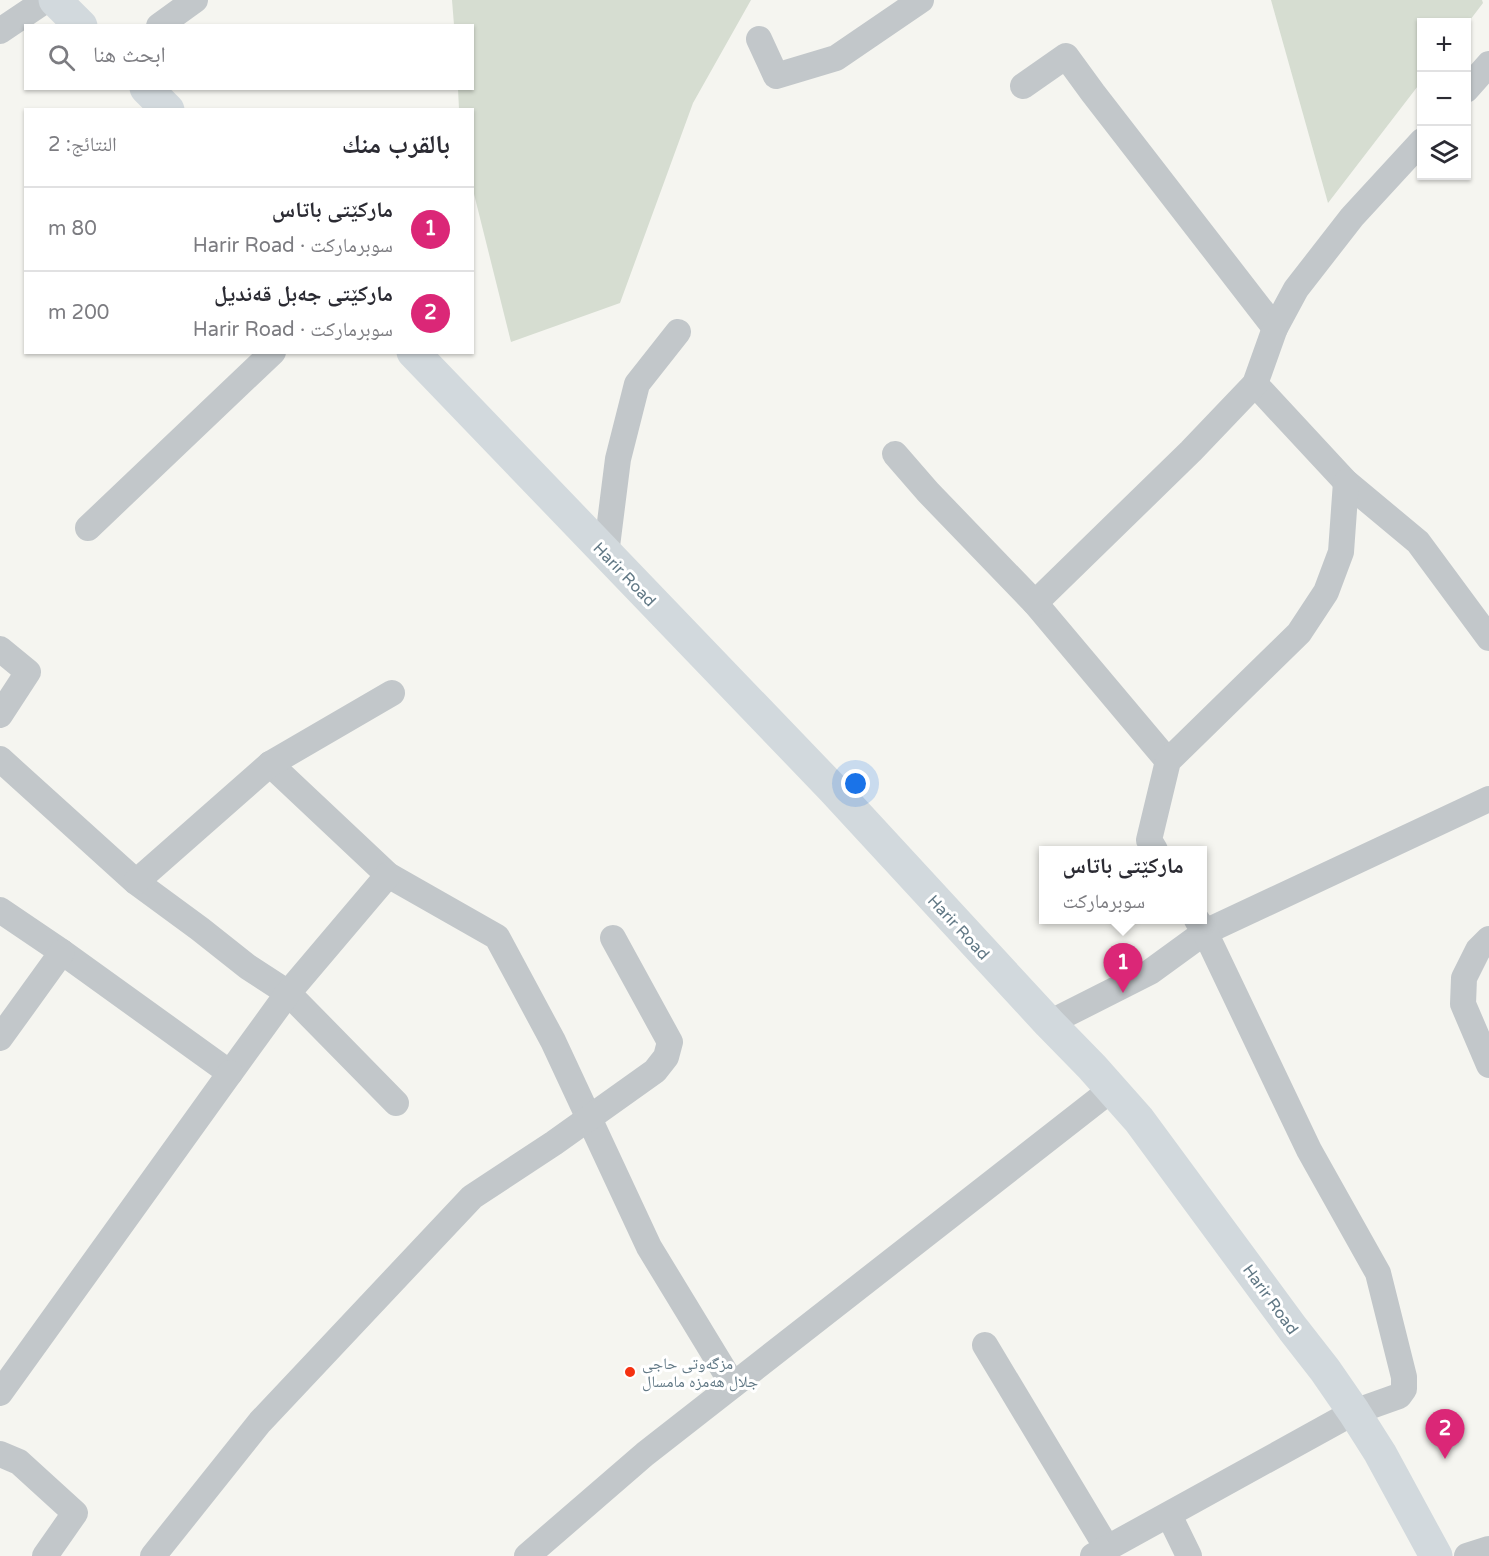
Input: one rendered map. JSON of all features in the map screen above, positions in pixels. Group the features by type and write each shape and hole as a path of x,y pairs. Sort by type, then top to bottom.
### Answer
{"main road":[{"path":"55,0 79,24"},
{"path":"148,90 166,108"},
{"name":"Harir Road","path":"415,354 833,789 1139,1120 1354,1412 1380,1453 1436,1556"}],"street":[{"path":"0,31 46,0"},
{"path":"162,24 195,0"},
{"path":"759,39 776,76 836,58 921,0"},
{"path":"1023,86 1066,56 1275,328"},
{"path":"1471,85 1489,64"},
{"path":"1035,603 1191,451 1255,384 1275,328 1296,289 1352,217 1417,146"},
{"path":"606,554 618,459 637,384 678,332"},
{"path":"88,528 271,354"},
{"path":"1255,384 1346,482 1418,542 1489,638"},
{"path":"895,454 928,492 1035,603 1168,761"},
{"path":"1153,846 1149,840 1168,761 1299,633 1326,592 1341,552 1346,482"},
{"path":"0,649 28,672 0,714"},
{"path":"136,882 270,764 392,693"},
{"path":"0,759 136,882 200,928 248,967 288,993 396,1103"},
{"path":"270,764 388,875 497,937 553,1041 649,1247 734,1385"},
{"path":"1207,923 1489,800"},
{"path":"0,1393 288,993 388,875"},
{"path":"0,910 230,1074"},
{"path":"985,1345 1100,1552 1354,1412 1398,1396 1404,1389 1404,1377 1378,1273 1309,1150 1201,926 1150,972 1048,1023"},
{"path":"153,1556 260,1422 472,1197 590,1118 655,1071 666,1057 670,1042 614,938"},
{"path":"1489,939 1478,950 1464,978 1463,1004 1489,1065"},
{"path":"0,1038 62,952"},
{"path":"527,1556 645,1454 1112,1089"},
{"path":"6,1461 75,1513 45,1556"},
{"path":"1168,1515 1189,1556"},
{"path":"1467,1556 1489,1549"}],"shaded area":[{"path":"452,0 751,0 693,103 620,303 511,342 474,194 474,108 459,108 458,90 474,90 474,24 454,24"},
{"path":"1271,0 1482,0 1483,3 1471,19 1417,18 1417,87 1328,203"}],"place":[{"name":"مارکێتی باتاس","path":"1123,993"},
{"name":"مزگەوتی حاجی جلال هەمزە مامسال","path":"630,1372"},
{"name":"مارکێتی جەبل قەندیل","path":"1445,1459"}]}
